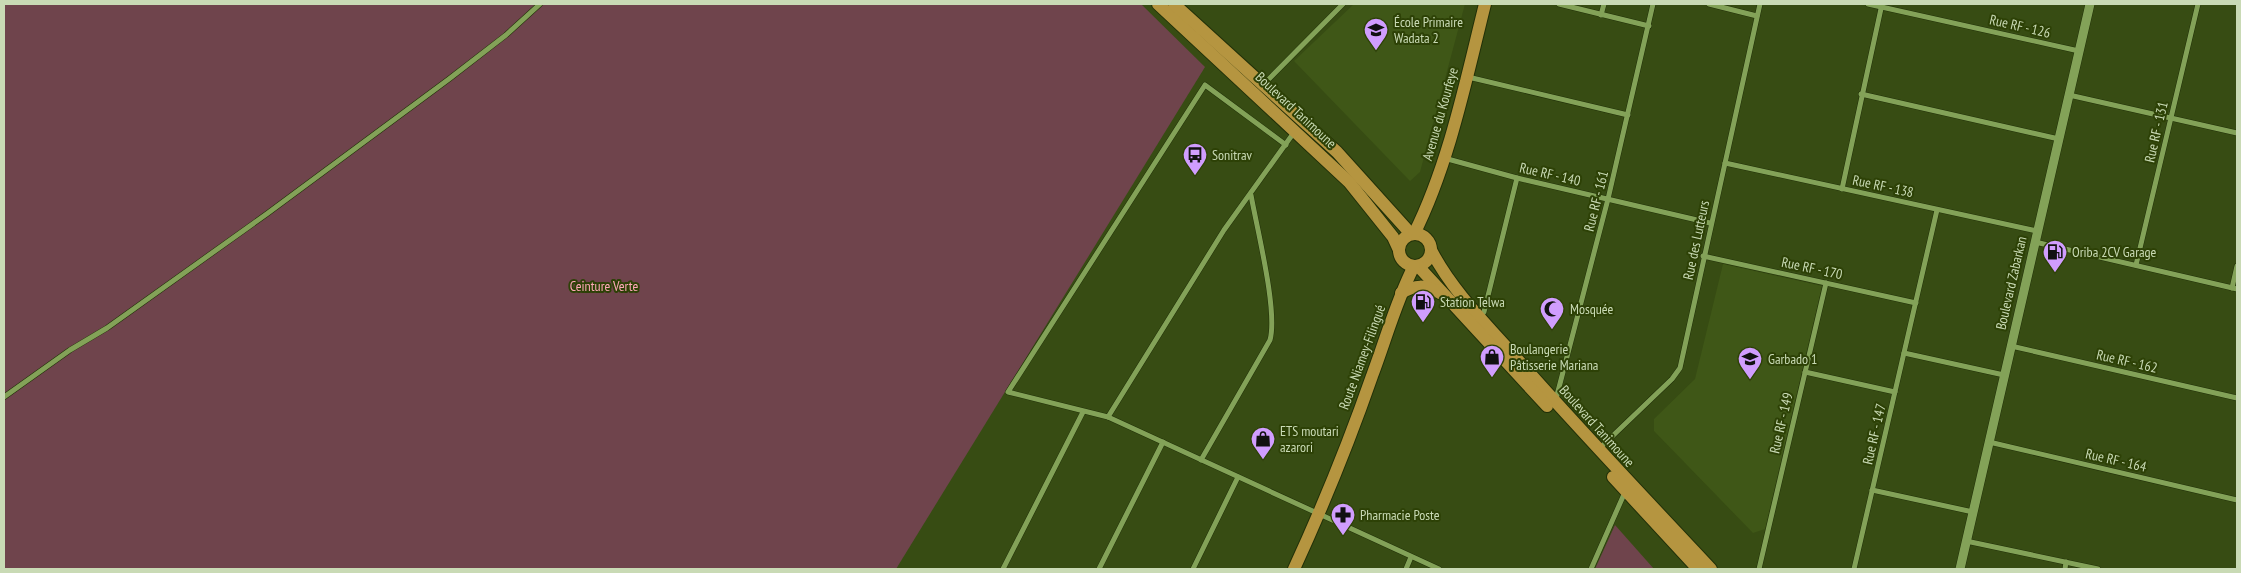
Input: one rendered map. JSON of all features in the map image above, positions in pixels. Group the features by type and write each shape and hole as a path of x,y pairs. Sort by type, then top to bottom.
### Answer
{"main road":[{"name":"Boulevard Tanimoune","path":"1158,4 1296,130 1357,191 1394,239 1399,254"},
{"name":"Avenue du Kourfeye","path":"1413,234 1429,203 1485,4"},
{"name":"Boulevard Tanimoune","path":"1177,5 1341,157 1413,234"},
{"name":"Avenue du Kourfeye","path":"1429,203 1430,246"},
{"path":"1413,234 1423,236 1430,246 1427,261 1416,266 1406,264 1399,254 1402,240 1413,234"},
{"name":"Boulevard Tanimoune","path":"1430,246 1439,266 1480,317 1598,450 1711,569"},
{"name":"Route Niamey-Filingué","path":"1399,254 1401,292"},
{"name":"Boulevard Tanimoune","path":"1416,266 1450,300 1698,569"},
{"name":"Route Niamey-Filingué","path":"1294,569 1319,514 1372,376 1401,292 1416,266"},
{"path":"1401,292 1412,286 1423,286 1432,288 1450,300"}],"street":[{"path":"4,397 70,350 106,328 268,213 450,79 506,35 540,4"},
{"path":"1263,85 1343,4"},
{"path":"1559,4 1648,26"},
{"path":"1601,15 1604,4"},
{"name":"Rue RF - 161","path":"1555,402 1608,199 1653,4"},
{"path":"1709,4 1757,16"},
{"name":"Rue des Lutteurs","path":"1598,450 1677,374 1760,4"},
{"name":"Rue RF - 126","path":"1868,4 1881,5 2079,51"},
{"name":"Boulevard Zabarkan","path":"1960,569 2090,4"},
{"name":"Rue RF - 131","path":"2136,266 2198,4"},
{"path":"1842,189 1881,5"},
{"path":"1466,77 1628,115"},
{"path":"1286,145 1205,84 1008,392 1036,397 1084,412 1108,417 1439,569"},
{"path":"1861,94 2059,139"},
{"path":"2069,95 2237,133"},
{"path":"1108,417 1224,230 1296,130"},
{"name":"Rue RF - 140","path":"1443,158 1517,178 1710,223"},
{"name":"Rue RF - 138","path":"1724,163 2037,231"},
{"path":"1480,317 1484,312 1517,178"},
{"path":"1201,460 1270,340 1272,332 1271,306 1251,195"},
{"name":"Rue RF - 147","path":"1854,569 1937,210"},
{"path":"2035,242 2235,288 2237,266"},
{"name":"Rue RF - 170","path":"1703,256 1916,303"},
{"name":"Rue RF - 149","path":"1759,569 1826,283"},
{"name":"Rue RF - 162","path":"2011,346 2237,398"},
{"path":"1904,352 2004,375"},
{"path":"1805,372 1895,392"},
{"path":"1003,569 1084,412"},
{"path":"1099,569 1163,442"},
{"name":"Rue RF - 164","path":"1989,442 2237,500"},
{"path":"1193,569 1238,477"},
{"path":"1872,490 1973,512"},
{"path":"1591,569 1626,492"},
{"path":"1966,541 2098,569"},
{"path":"1406,569 1411,557"},
{"path":"2065,569 2066,562"}],"shaded area":[{"name":"École Primaire Wadata 2","path":"1354,4 1465,4 1420,172 1410,181 1294,61"},
{"path":"1723,264 1822,286 1765,529 1753,533 1654,431 1654,419 1695,379"}],"green space":[{"name":"Ceinture Verte","path":"4,4 1141,4 1205,67 896,569 4,569"},
{"path":"1615,525 1654,569 1595,569"}],"place":[{"name":"École Primaire Wadata 2","path":"1376,51"},
{"name":"Sonitrav","path":"1195,176"},
{"name":"Oriba 2CV Garage","path":"2055,273"},
{"name":"Station Telwa","path":"1423,323"},
{"name":"Mosquée","path":"1552,330"},
{"name":"Boulangerie Pâtisserie Mariana","path":"1492,378"},
{"name":"Garbado 1","path":"1750,380"},
{"name":"ETS moutari azarori","path":"1263,460"},
{"name":"Pharmacie Poste","path":"1343,536"}]}
